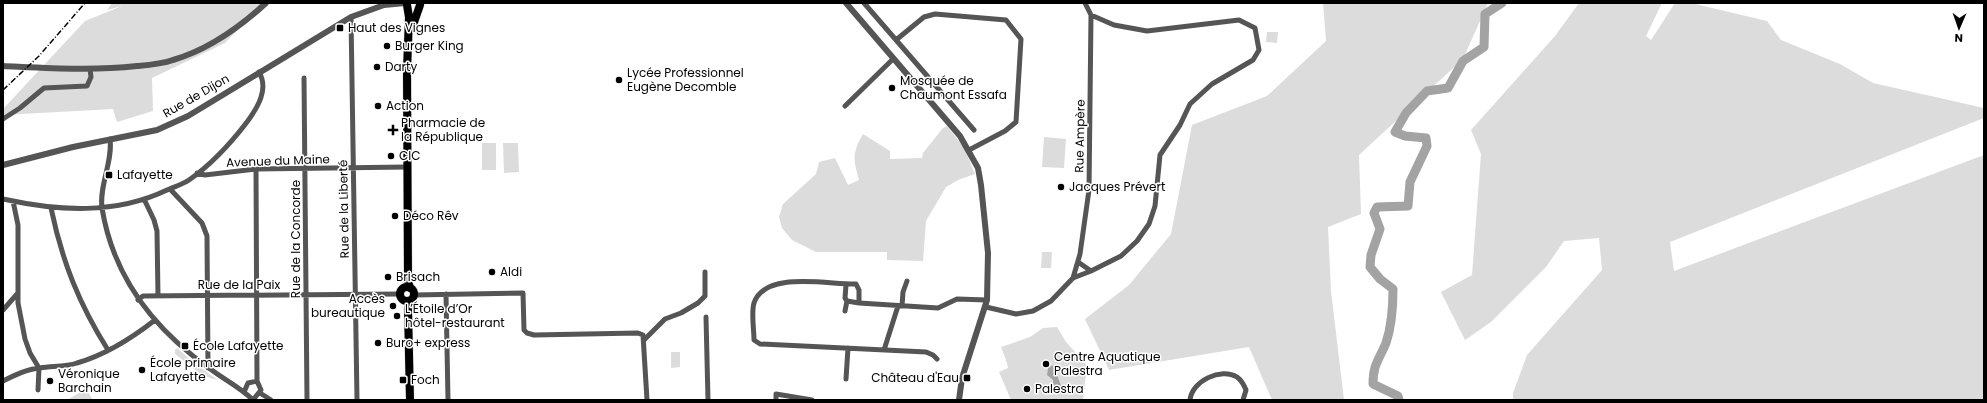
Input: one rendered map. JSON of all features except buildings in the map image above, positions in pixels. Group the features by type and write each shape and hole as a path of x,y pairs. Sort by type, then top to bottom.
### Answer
{"main road":[{"path":"405,4 415,7 421,4"},
{"path":"405,4 409,17 406,70 408,285 413,290 411,300 410,400"},
{"path":"408,41 421,4"},
{"path":"408,285 399,294 402,299 411,300"}],"street":[{"path":"3,66 90,70 172,61 198,51 228,33 266,3"},
{"path":"846,3 950,123 969,150 978,168 988,253 987,304 962,378 959,400"},
{"path":"864,3 974,130"},
{"name":"Rue Ampère","path":"847,301 938,308 957,299 987,304 998,310 1016,314 1033,311 1051,301 1073,278 1078,262 1089,190 1091,15 1085,3"},
{"name":"Rue de Dijon","path":"3,165 167,126 188,116 351,17 385,4 405,4"},
{"path":"896,40 924,17 935,14 1006,20 1021,39 1016,122 1005,131 969,150"},
{"path":"1073,278 1121,256 1137,241 1149,224 1154,206 1160,155 1180,126 1190,104 1212,84 1253,60 1259,50 1254,28 1239,20 1147,31 1114,25 1091,15"},
{"name":"Rue de la Liberté","path":"351,17 357,400"},
{"path":"845,106 893,58"},
{"path":"3,119 20,108 44,88 87,86 91,77 90,70"},
{"path":"3,199 50,208 102,208 126,205 170,189 198,173 229,144 256,107 264,89 263,79 259,72"},
{"name":"Rue de la Concorde","path":"304,78 307,400"},
{"path":"110,139 102,194 102,208 120,268 138,300 155,320 188,352 208,368 244,392 250,399 260,393 261,387 257,381 256,170"},
{"name":"Avenue du Maine","path":"198,173 205,175 256,170 407,167"},
{"path":"170,189 206,228 208,368"},
{"path":"144,199 154,220 157,231 158,296"},
{"path":"13,201 18,225 18,293 25,339 30,354 39,368 38,390"},
{"path":"50,208 64,262 75,290 94,328 108,350"},
{"path":"1078,262 1091,271"},
{"path":"644,337 665,319 681,313 698,303 706,296 705,272"},
{"path":"859,303 859,290 856,284 846,285 809,280 764,288 759,293 754,304 754,340 756,342 926,352 933,355 937,359"},
{"path":"884,350 900,306 907,281"},
{"path":"845,311 847,301 845,298 846,285"},
{"path":"3,310 18,293"},
{"path":"411,300 446,294 523,293 524,330 527,334 638,333 644,337"},
{"name":"Rue de la Paix","path":"138,300 143,296 399,294"},
{"path":"446,294 448,400"},
{"path":"143,306 152,296"},
{"path":"706,317 708,400"},
{"path":"3,381 16,375 39,368 77,363 108,350 140,332 155,320"},
{"path":"644,337 647,400"},
{"path":"846,379 848,348"},
{"path":"1190,400 1193,390 1202,380 1208,377 1231,374 1238,378 1246,390 1243,400"},
{"path":"244,392 248,383 257,381"},
{"path":"260,393 271,400"},
{"path":"776,397 812,400"}],"shaded area":[{"path":"112,3 264,3 225,43 152,78 153,111 117,122 113,109 3,115 3,109 85,21 122,6 107,10"},
{"path":"1323,3 1488,3 1463,59 1359,155 1361,214 1328,227 1331,291 1344,400 1272,400 1249,347 1109,370 1085,319 1129,285 1171,234 1192,125 1267,96 1326,41"},
{"path":"1579,3 1662,3 1646,36 1651,40 1675,3 1691,3 1767,21 1781,40 1840,64 1873,83 1984,108 1984,118 1670,242 1674,271 1984,155 1984,400 1513,400 1513,393 1527,355 1602,270 1599,238 1564,241 1546,267 1491,322 1465,340 1441,292 1472,275 1481,154 1471,130 1555,36"},
{"path":"1267,32 1278,32 1277,43 1266,42"},
{"path":"947,126 964,148 975,174 958,180 946,187 926,221 923,261 887,260 887,252 816,252 792,240 782,228 779,217 783,204 816,174 819,162 835,158 848,185 859,180 855,161 855,152 863,134 890,151 890,159 922,158 923,153 943,128"},
{"path":"1044,137 1066,139 1064,168 1042,167"},
{"path":"482,143 496,143 496,170 482,170"},
{"path":"503,143 518,143 519,172 504,173"},
{"path":"1042,252 1052,252 1051,268 1041,268"},
{"name":"Centre Aquatique Palestra","path":"1057,327 1066,342 1087,365 1083,400 1011,400 999,372 1008,368 1001,347 1030,337 1043,328"},
{"path":"177,348 194,363 218,380 203,376 175,354 175,350"},
{"path":"671,352 680,352 680,367 671,368"},
{"path":"1053,365 1062,388 1058,389 1053,387 1053,380 1047,375 1048,368"},
{"path":"86,389 93,400 67,400"}],"waterway":[{"path":"1399,400 1398,396 1373,384 1375,367 1390,330 1393,289 1380,279 1370,267 1371,255 1380,229 1374,213 1377,207 1408,206 1410,182 1427,146 1426,138 1405,136 1395,132 1406,113 1427,91 1448,88 1463,61 1484,47 1485,14 1502,3"}],"railway":[{"path":"3,90 39,56 85,3"}],"place":[{"name":"Haut des Vignes","path":"340,28"},
{"name":"Burger King","path":"387,46"},
{"name":"Darty","path":"377,67"},
{"name":"Lycée Professionnel Eugène Decomble","path":"619,80"},
{"name":"Mosquée de Chaumont Essafa","path":"892,88"},
{"name":"Action","path":"378,106"},
{"name":"Pharmacie de la République","path":"393,130"},
{"name":"CIC","path":"391,156"},
{"name":"Lafayette","path":"109,175"},
{"name":"Jacques Prévert","path":"1061,187"},
{"name":"Déco Rêv","path":"395,216"},
{"name":"Aldi","path":"492,272"},
{"name":"Brisach","path":"388,277"},
{"name":"Accès bureautique","path":"393,306"},
{"name":"L’Étoile d’Or hôtel-restaurant","path":"397,316"},
{"name":"Buro+ express","path":"378,343"},
{"name":"École Lafayette","path":"185,346"},
{"name":"Centre Aquatique Palestra","path":"1046,364"},
{"name":"École primaire Lafayette","path":"142,370"},
{"name":"Château d'Eau","path":"967,378"},
{"name":"Foch","path":"403,380"},
{"name":"Véronique Barchain","path":"50,381"},
{"name":"Palestra","path":"1027,389"}]}
